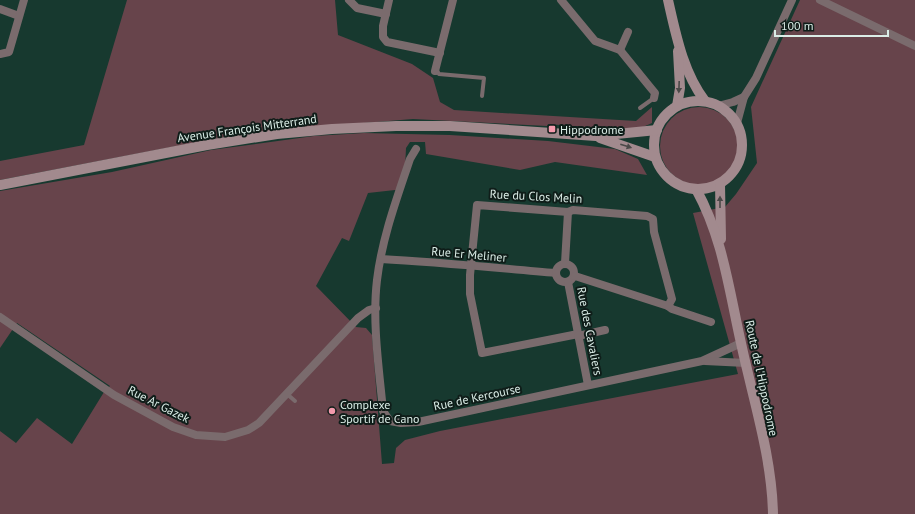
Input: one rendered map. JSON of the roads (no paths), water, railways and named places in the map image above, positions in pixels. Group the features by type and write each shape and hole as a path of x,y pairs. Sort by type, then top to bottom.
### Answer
{"main road":[{"path":"668,0 677,41 694,88 705,101"},
{"path":"677,41 680,88 678,106"},
{"path":"705,101 718,106 726,110 737,124 742,137 742,150 738,164 731,175 720,184 708,188 696,189 682,186 670,179 661,169 655,156 654,138 657,130 668,113 686,102 705,101"},
{"name":"Avenue François Mitterrand","path":"0,185 208,145 277,134 332,129 396,126 450,126 596,136 657,130"},
{"name":"Avenue François Mitterrand","path":"596,136 655,156"},
{"name":"Route de l'Hippodrome","path":"720,184 721,248"},
{"name":"Route de l'Hippodrome","path":"696,189 707,210 721,248 768,470 773,514"}],"street":[{"path":"0,54 9,52 24,0"},
{"path":"349,0 357,8 386,14"},
{"path":"389,0 382,32 383,37 388,42 440,53"},
{"path":"436,70 453,0"},
{"path":"562,0 595,41 620,50 650,87 654,94 654,98"},
{"path":"737,124 744,97 756,78 792,0"},
{"path":"820,0 915,46"},
{"path":"0,9 19,16"},
{"path":"620,50 628,32"},
{"path":"718,106 744,97"},
{"name":"Rue de Kercourse","path":"416,149 410,158 387,230 380,259 377,281 376,308 383,411 390,421 401,423 418,422 702,361 741,344"},
{"name":"Rue du Clos Melin","path":"578,334 482,353 470,294 471,265 477,205 568,212 573,210 624,214 646,216 653,219 672,299 668,306"},
{"path":"556,273 559,266 565,263 568,212"},
{"name":"Rue Er Meliner","path":"380,259 471,265 556,273"},
{"name":"Rue des Cavaliers","path":"565,263 572,266 575,276 568,282"},
{"name":"Rue des Cavaliers","path":"556,273 559,279 568,282"},
{"path":"575,276 668,306 672,309 711,322"},
{"name":"Rue des Cavaliers","path":"568,282 588,386"},
{"name":"Rue Ar Gazek","path":"0,317 114,395 174,427 196,435 225,437 248,430 259,423 358,318 369,310 376,308"},
{"path":"578,334 605,330"},
{"name":"Rue de Kercourse","path":"702,361 746,363"}],"lane":[{"path":"436,70 440,74 484,78 482,96"},
{"path":"640,108 654,98"},
{"path":"287,394 295,401"}],"place":[{"name":"Hippodrome","path":"552,129"},
{"name":"Complexe Sportif de Cano","path":"332,411"}]}
